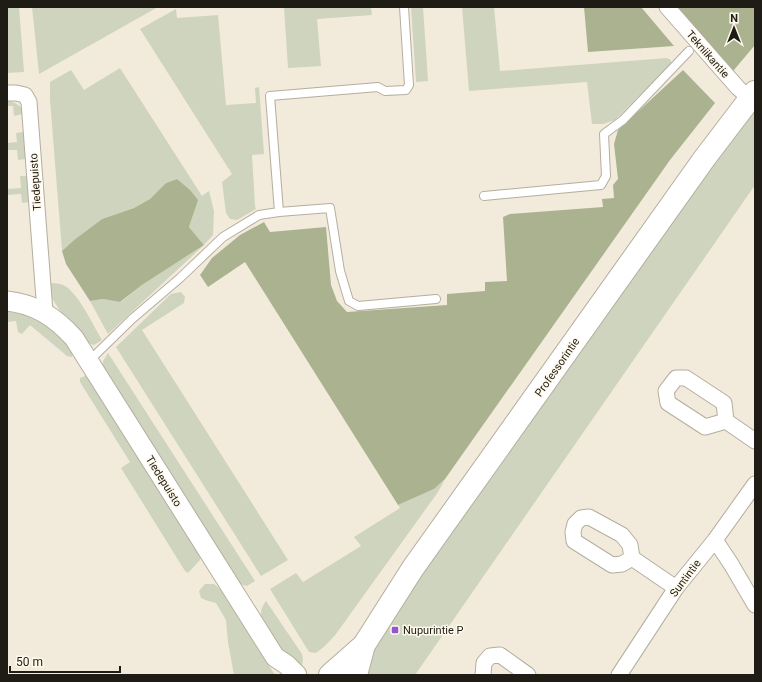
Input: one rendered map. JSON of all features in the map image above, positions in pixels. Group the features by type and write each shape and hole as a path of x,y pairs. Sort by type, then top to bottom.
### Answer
{"main road":[{"name":"Professorintie","path":"356,675 364,645 413,568 704,159 753,98"},
{"name":"Professorintie","path":"330,675 364,645"}],"street":[{"name":"Tekniikantie","path":"667,7 708,56 738,88 753,98"},
{"name":"Tiedepuisto","path":"7,94 16,93 25,95 29,102 45,312"},
{"name":"Tiedepuisto","path":"7,301 30,306 45,312 62,325 74,338 277,666 287,665 297,675"},
{"path":"726,421 755,441"},
{"name":"Suntintie","path":"620,675 676,588 715,540 755,484"},
{"path":"715,540 755,605"},
{"path":"632,558 676,588"},
{"path":"483,675 484,663 490,656 500,655 528,675"}],"lane":[{"path":"278,212 270,96 378,87 385,91 406,90 409,85 404,7"},
{"path":"484,196 601,185 606,176 604,134 623,120 689,51"},
{"path":"89,361 132,319 180,278 223,237 259,214 330,208 340,271 349,301 358,306 436,299"}],"green space":[{"path":"7,7 19,7 24,72 7,73"},
{"path":"32,7 158,7 39,74"},
{"path":"284,7 371,7 372,15 317,19 321,66 288,68"},
{"path":"411,7 423,7 428,81 416,82"},
{"path":"462,7 494,7 500,71 667,58 671,60 671,64 615,120 603,124 592,124 587,82 469,91"},
{"path":"584,7 641,7 674,46 588,52"},
{"path":"667,7 755,7 755,45 728,77"},
{"path":"176,9 177,18 218,15 226,105 256,103 255,88 259,87 264,154 252,155 256,209 237,220 230,219 226,213 222,182 232,174 140,29"},
{"path":"120,68 202,196 209,191 214,211 213,235 204,245 189,227 193,215 177,179 166,183 150,199 134,208 102,219 62,251 50,100 50,82 71,70 84,90"},
{"path":"683,70 715,103 670,160 445,479 434,489 398,505 245,262 208,287 200,275 212,258 240,235 264,222 270,232 326,227 331,285 337,301 347,312 447,305 447,294 485,291 485,282 507,281 503,217 510,214 603,207 602,199 614,198 613,185 618,179 614,144 618,130"},
{"path":"755,94 755,185 415,675 362,675 370,636"},
{"path":"7,101 15,103 22,108 23,114 14,116 13,106 7,106"},
{"path":"23,132 26,159 18,160 17,150 7,150 7,143 17,142 16,133"},
{"path":"20,176 27,176 29,202 22,203 21,194 7,195 7,189 21,188"},
{"path":"177,179 190,190 198,200 189,227 204,245 142,285 120,302 103,299 90,301 66,264 62,251 102,219 134,208 150,199 166,183"},
{"path":"204,245 108,334 90,301 103,299 121,302 142,285"},
{"path":"50,283 64,285 68,288 83,307 102,340 94,345 87,343 70,320 60,311 52,298"},
{"path":"181,292 185,297 184,303 142,330 288,560 261,576 116,347 171,294"},
{"path":"7,311 22,314 52,328 73,351 72,357 67,356 30,325 22,334 18,332 16,321 7,322"},
{"path":"108,353 255,581 247,586 239,584 103,368 103,361"},
{"path":"88,375 200,554 200,560 188,573 185,571 121,468 130,462 80,382 80,378"},
{"path":"445,479 438,492 336,634 316,653 309,652 270,589 296,573 303,582 361,546 354,537 400,508 398,505 434,489"},
{"path":"205,584 214,584 220,589 275,675 234,675 226,620 216,603 201,598 199,591"},
{"path":"266,601 302,654 303,660 299,669 292,666 262,621 261,610"}],"place":[{"name":"Nupurintie P","path":"395,630"}]}
